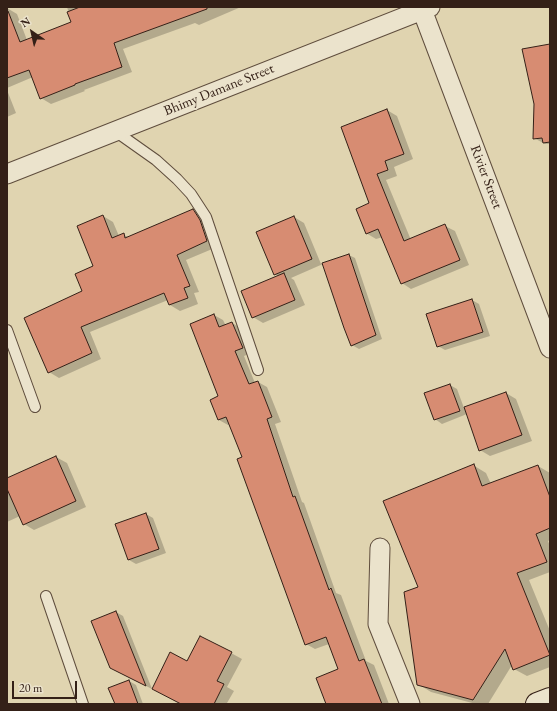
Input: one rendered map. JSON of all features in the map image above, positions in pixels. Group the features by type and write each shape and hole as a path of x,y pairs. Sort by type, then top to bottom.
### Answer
{"street":[{"name":"Bhimy Damane Street","path":"7,174 424,8"},
{"name":"Rivier Street","path":"424,8 550,348"},
{"path":"380,548 378,624 410,704"},
{"path":"537,704 550,699"}],"lane":[{"path":"115,131 156,160 177,179 191,194 206,216 258,370"},
{"path":"7,330 35,407"},
{"path":"46,596 83,704"}],"building":[{"path":"80,7 207,7 207,9 114,43 122,67 75,84 40,99 29,70 7,78 7,11 20,42 71,22 67,12"},
{"path":"550,44 550,142 543,143 542,138 533,139 534,104 522,49"},
{"path":"387,109 404,154 385,161 388,170 377,174 404,241 445,224 460,260 401,284 378,229 366,234 356,209 369,203 341,127"},
{"path":"193,209 200,220 207,241 177,255 190,286 184,288 188,298 169,305 164,293 81,327 92,353 48,373 24,318 82,291 75,274 93,266 77,226 103,215 112,238 124,233 125,238"},
{"path":"294,216 312,259 274,275 256,232"},
{"path":"349,254 376,335 351,346 322,263"},
{"path":"284,273 295,300 252,318 241,291"},
{"path":"472,299 483,332 437,347 426,314"},
{"path":"214,314 219,327 232,322 243,348 235,351 249,384 258,381 272,417 267,419 293,497 295,496 329,590 331,588 359,661 364,659 382,704 326,704 316,678 338,669 326,637 305,645 237,459 242,457 226,417 218,420 210,400 218,396 190,324"},
{"path":"450,384 460,411 434,420 424,393"},
{"path":"506,392 522,435 479,451 464,407"},
{"path":"56,456 76,501 23,525 7,489 7,478"},
{"path":"474,464 482,486 538,465 550,497 550,528 536,534 547,562 517,573 550,655 513,670 505,649 473,700 417,685 404,592 418,587 383,501"},
{"path":"146,513 159,549 128,560 115,524"},
{"path":"116,611 146,686 110,668 91,621"},
{"path":"200,636 232,652 217,681 224,684 214,704 181,704 152,689 170,652 187,661"},
{"path":"129,680 138,704 115,704 108,688"}]}
